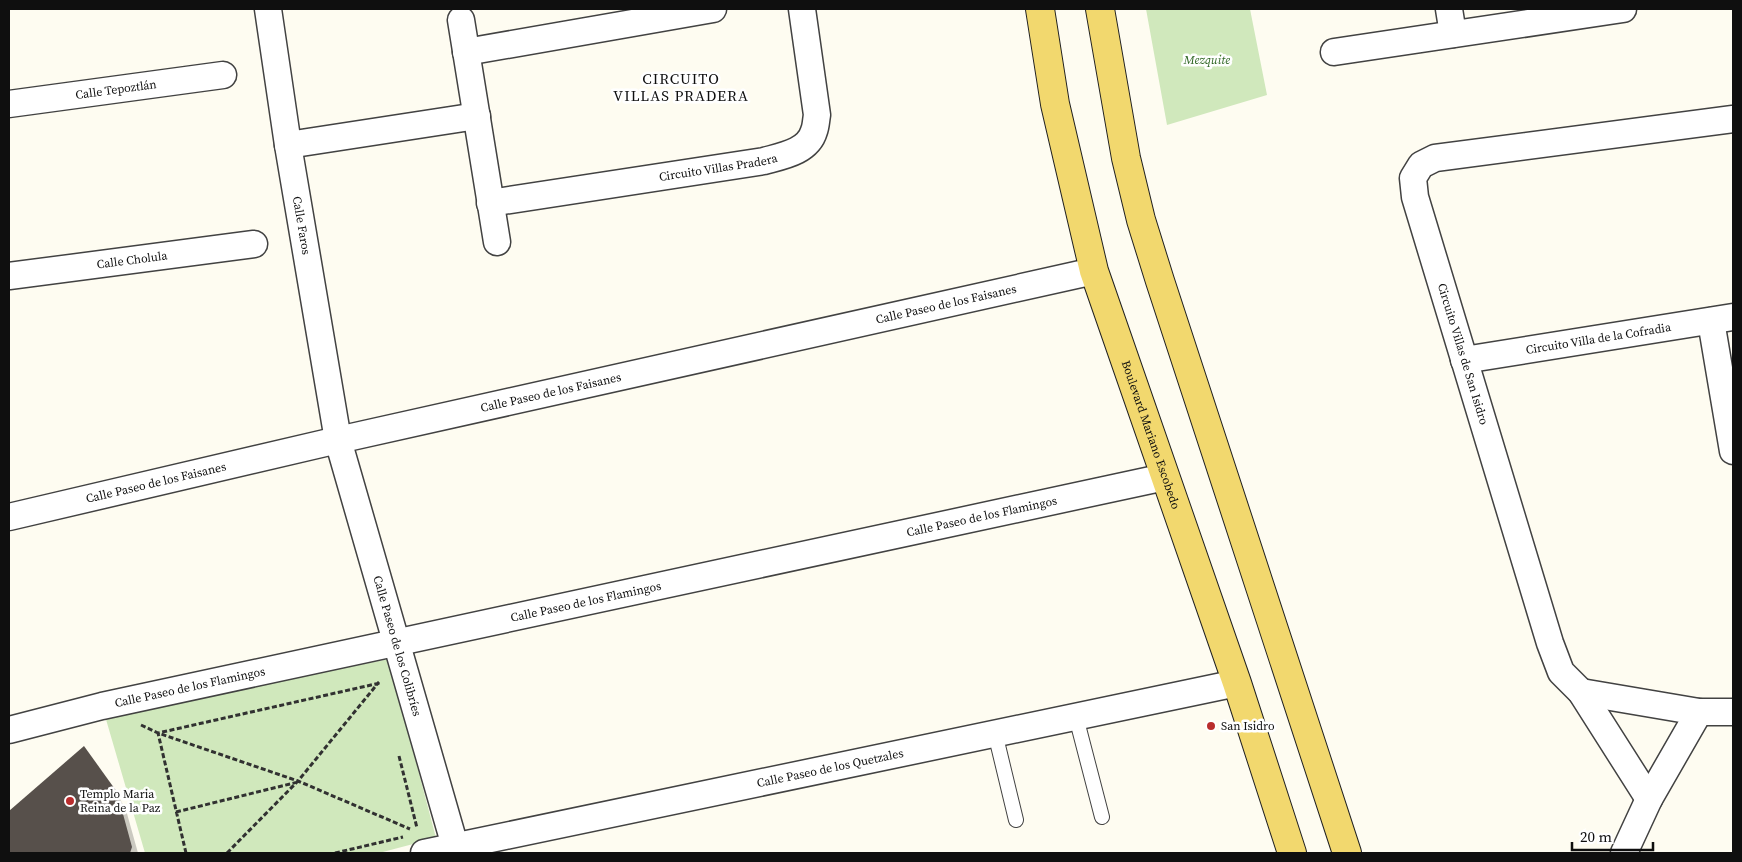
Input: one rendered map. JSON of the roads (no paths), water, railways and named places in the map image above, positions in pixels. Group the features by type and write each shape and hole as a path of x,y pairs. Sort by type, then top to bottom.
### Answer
{"main road":[{"name":"Boulevard Mariano Escobedo","path":"1040,9 1055,104 1094,272 1237,683 1292,853"},
{"path":"1100,9 1126,158 1141,220 1347,853"}],"street":[{"name":"Calle Faros","path":"268,9 288,144 338,440"},
{"path":"466,52 713,9"},
{"name":"Circuito Villas Pradera","path":"490,202 764,162 790,154 804,146 814,133 816,115 802,9"},
{"path":"1449,9 1453,34"},
{"path":"1334,52 1623,9"},
{"path":"461,20 497,242"},
{"name":"Calle Tepoztlán","path":"9,104 223,75"},
{"path":"288,144 477,116"},
{"name":"Circuito Villas de San Isidro","path":"1649,798 1581,692 1561,672 1550,643 1464,360 1415,196 1413,178 1421,165 1435,158 1733,119"},
{"name":"Calle Cholula","path":"9,276 254,244"},
{"name":"Calle Paseo de los Faisanes","path":"9,517 338,440 1094,272"},
{"path":"1722,319 1733,450"},
{"name":"Circuito Villa de la Cofradia","path":"1464,360 1722,319"},
{"name":"Calle Paseo de los Colibríes","path":"338,440 456,849"},
{"name":"Calle Paseo de los Flamingos","path":"9,730 102,706 1166,477"},
{"name":"Calle Paseo de los Quetzales","path":"417,844 456,849 1237,683"},
{"path":"1581,692 1699,712 1733,712"},
{"path":"1624,853 1649,798 1699,712"}],"lane":[{"path":"1076,717 1102,817"},
{"path":"995,733 1016,820"}],"place":[{"name":"San Isidro","path":"1211,726"},
{"name":"Templo Maria Reina de la Paz","path":"70,801"}],"district":[{"name":"CIRCUITO VILLAS PRADERA","path":"681,88"}],"park label":[{"name":"Mezquite","path":"1207,60"}]}
